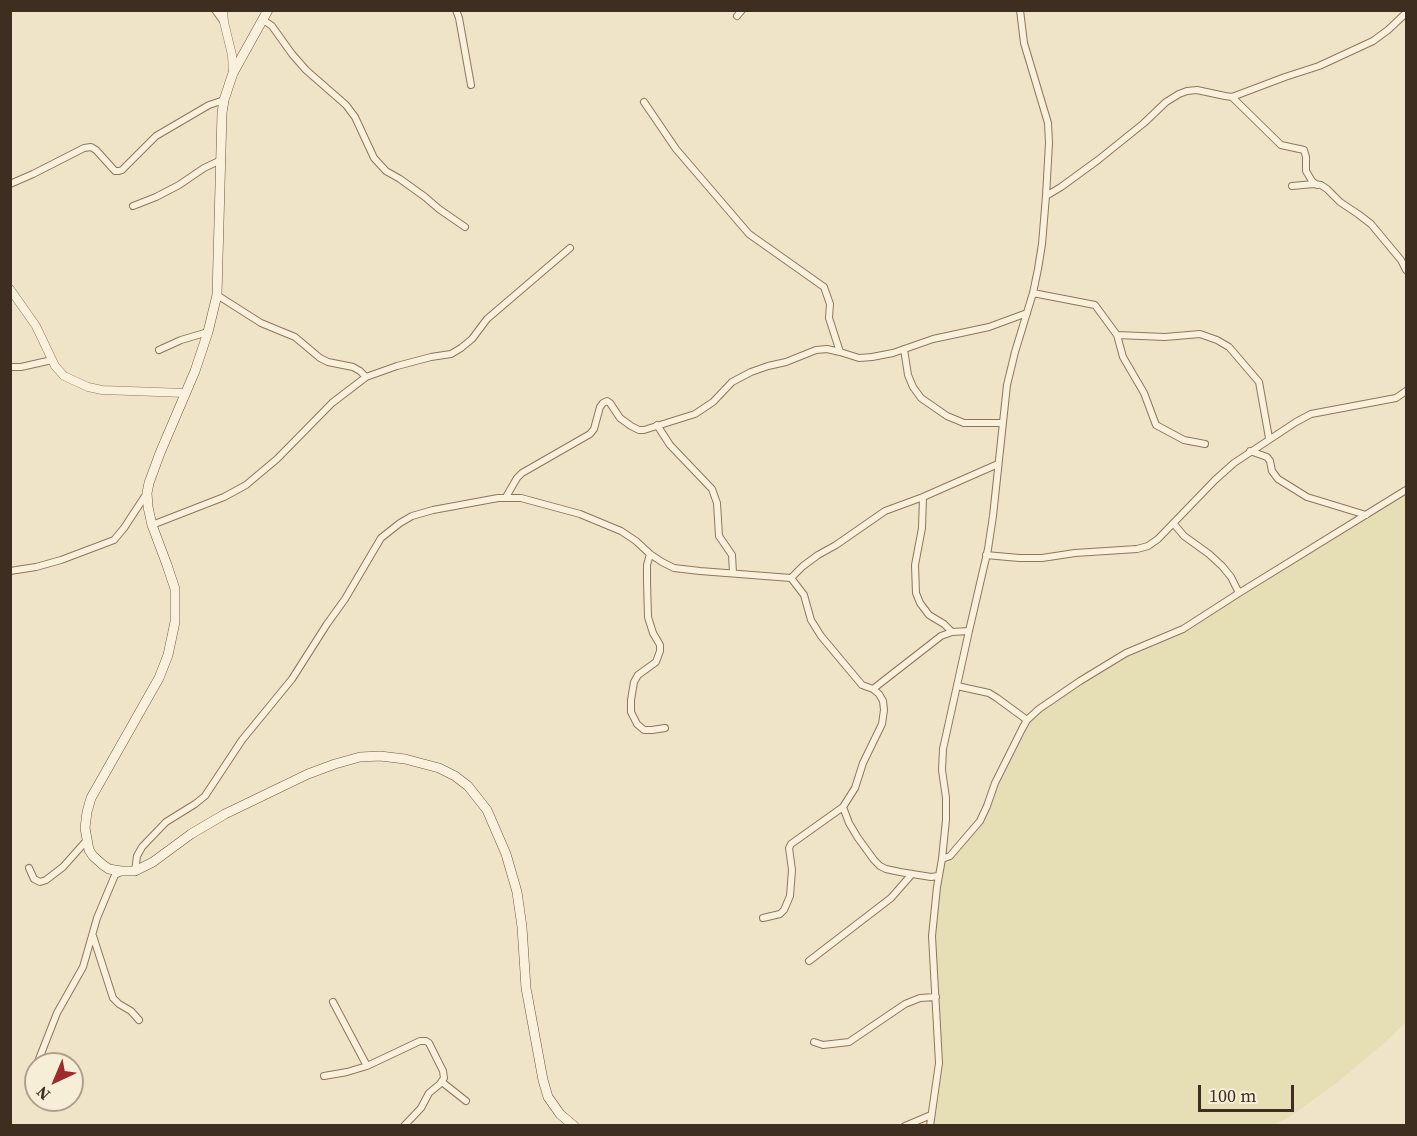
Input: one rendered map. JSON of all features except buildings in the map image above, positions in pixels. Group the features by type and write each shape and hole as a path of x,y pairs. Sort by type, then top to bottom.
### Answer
{"main road":[{"path":"268,10 232,73 224,100 217,295 195,371 160,453 147,493 152,525 175,590 175,622 168,655 159,678 91,798 85,828 87,840 93,856 103,866 121,871 135,871 153,862 191,834 225,814 308,774 335,764 360,757 380,756 422,763 455,776 468,786 487,810 506,854 517,892 526,988 543,1080 548,1097 560,1114 574,1125"}],"street":[{"path":"215,10 224,22"},
{"path":"223,10 232,55 232,73"},
{"path":"456,10 471,85"},
{"path":"930,1125 939,1063 932,936 946,820 942,770 943,749 986,555 993,516 1010,368 1033,293 1042,244 1046,196 1048,123 1024,43 1020,10"},
{"path":"1046,196 1061,188 1098,160 1166,102 1179,94 1197,90 1232,97 1319,66 1373,41 1407,13"},
{"path":"262,19 272,26 306,70 346,105 355,117 375,158 386,171 465,227"},
{"path":"1232,97 1281,145 1304,150 1306,171 1312,182 1328,189 1340,202 1371,224 1407,270"},
{"path":"10,184 84,148 91,147 115,171 123,170 156,136 209,105 224,100"},
{"path":"644,102 676,149 749,234 824,287 830,304 829,318 840,352"},
{"path":"133,206 179,185 204,168 221,160"},
{"path":"1292,186 1317,185"},
{"path":"152,525 224,497 246,485 277,459 332,403 366,377 397,366 451,354 461,348 472,339 487,319 570,248"},
{"path":"10,289 23,305 55,366 64,376 88,387 121,391 185,393"},
{"path":"1033,293 1095,305 1117,335 1123,357 1144,393 1156,425 1184,440 1205,444"},
{"path":"217,295 261,323 295,337 320,358 353,367 366,377"},
{"path":"507,497 522,473 590,434 594,429 600,408 607,401 620,418 639,430 644,430 695,414 713,402 732,382 751,372 816,350 840,352 859,358 872,357 933,339 989,327 1027,313"},
{"path":"159,350 181,340 208,332"},
{"path":"1117,335 1164,337 1200,334 1229,347 1259,381 1269,438"},
{"path":"904,349 908,375 921,398 947,416 964,423 1002,423"},
{"path":"10,368 52,360"},
{"path":"986,555 1042,558 1148,546 1158,540 1234,463 1269,438 1311,414 1395,398 1407,391"},
{"path":"1395,398 1407,402"},
{"path":"657,425 670,445 712,489 717,503 719,536 732,555 733,573"},
{"path":"1250,451 1267,458 1278,479 1307,497 1366,515"},
{"path":"135,871 137,855 142,847 166,822 205,796 242,740 292,679 345,599 381,538 412,516 507,497 521,498 590,518 629,535 650,554 674,568 791,578 818,555 885,511 998,464"},
{"path":"942,859 950,856 980,821 995,783 1027,720 1039,709 1126,653 1183,630 1407,490"},
{"path":"10,571 36,567 114,540 147,493"},
{"path":"923,496 922,528 915,566 916,593 929,615 952,632"},
{"path":"1174,524 1184,536 1222,566 1239,593"},
{"path":"650,554 647,580 648,617 660,645 660,651 656,662 638,675 634,682 630,700 631,712 637,724 644,730 665,728"},
{"path":"763,918 780,914 790,896 792,870 789,848 791,844 843,807 855,788 863,763 882,724 884,710 879,694 873,688 862,684 820,636 811,620 804,595 791,578"},
{"path":"873,688 935,640 952,632 969,631"},
{"path":"957,686 989,693 1027,720"},
{"path":"843,807 849,823 874,860 886,869 931,877 939,876"},
{"path":"29,868 37,881 46,880 68,862 87,840"},
{"path":"42,1052 57,1013 83,967 97,918 115,875 121,871"},
{"path":"809,961 891,898 912,874"},
{"path":"93,935 113,998 139,1020"},
{"path":"814,1042 823,1045 849,1041 905,1004 920,998 936,997"},
{"path":"333,1002 367,1066"},
{"path":"324,1076 367,1066 423,1040 429,1043 443,1071 442,1082 429,1093 421,1108 404,1125"},
{"path":"442,1082 466,1101"},
{"path":"905,1125 931,1115"}],"shaded area":[{"path":"1406,490 1406,1022 1338,1082 1288,1118 1273,1125 931,1126 940,1069 934,937 943,861 972,835 1028,720 1067,689 1131,651 1183,629"}]}
